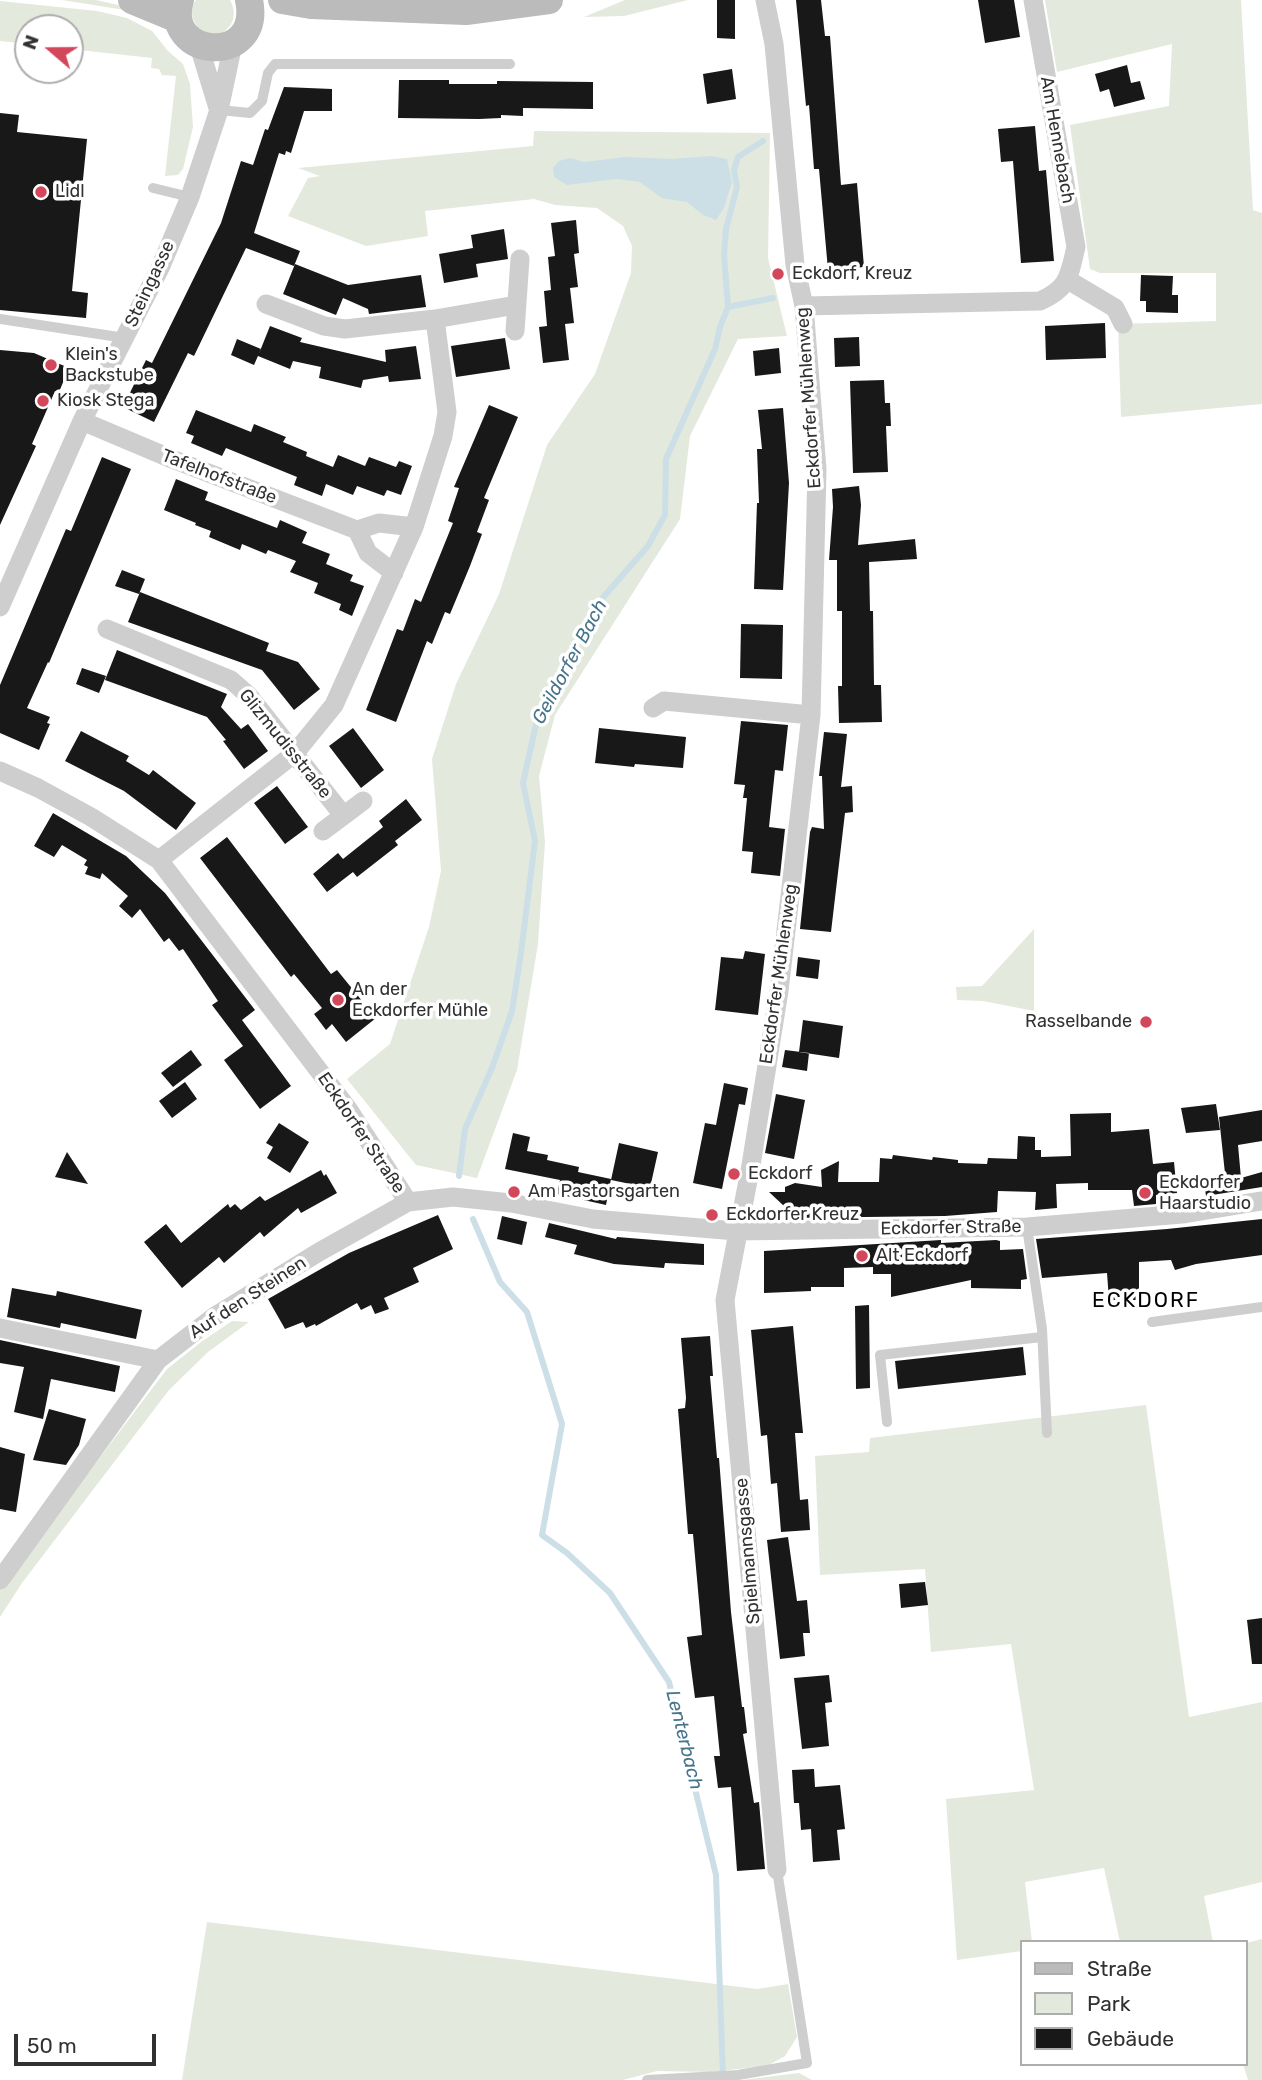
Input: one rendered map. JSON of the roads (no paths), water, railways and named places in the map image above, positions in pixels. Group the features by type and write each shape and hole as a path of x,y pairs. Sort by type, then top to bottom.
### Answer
{"main road":[{"path":"132,0 179,9 182,30 190,39 199,46 222,48 233,44 243,35 250,11 265,13 311,5"},
{"path":"282,0 311,5 466,11 549,0"}],"street":[{"name":"Eckdorfer Mühlenweg","path":"737,1231 751,1165 779,990 811,715 817,469 804,306 795,265 774,44 765,0"},
{"name":"Am Hennebach","path":"1032,0 1076,247 1068,280"},
{"name":"Steingasse","path":"0,607 82,421 160,268 190,197 219,110 233,44"},
{"path":"199,46 219,110"},
{"path":"515,331 520,259"},
{"path":"804,306 1040,301 1056,293 1068,280 1115,308 1123,324"},
{"path":"266,304 324,326 345,329 435,319 516,305"},
{"path":"159,860 295,753 334,705 414,527 443,436 447,412 435,319"},
{"name":"Tafelhofstraße","path":"82,421 356,530"},
{"path":"394,573 368,553 356,530 379,523 414,527"},
{"name":"Glizmudisstraße","path":"107,629 231,680 248,695 343,815"},
{"path":"653,708 664,701 811,715"},
{"name":"Eckdorfer Straße","path":"0,771 91,817 159,860 348,1109 408,1202 453,1197 511,1203 593,1219 737,1231 1027,1227 1182,1214 1262,1202"},
{"name":"Glizmudisstraße","path":"323,831 363,801"},
{"name":"Auf den Steinen","path":"158,1360 215,1316 319,1252 408,1202"},
{"name":"Spielmannsgasse","path":"737,1231 725,1300 777,1870"},
{"path":"0,1328 158,1360 0,1580"}],"lane":[{"path":"219,110 250,113 262,101 268,72 275,64 510,64"},
{"path":"153,188 190,197"},
{"path":"0,319 125,338"},
{"path":"1027,1227 1042,1337 1047,1433"},
{"path":"1152,1322 1262,1307"},
{"path":"887,1422 880,1355 1042,1337"},
{"path":"647,2080 738,2075 807,2063 777,1870"}],"waterway":[{"name":"Geildorfer Bach","path":"459,1176 465,1129 492,1068 512,1011 535,841 523,783 537,720 599,602 648,546 665,515 666,459 715,349 728,307 724,254 726,229 737,187 734,170 738,157 763,141"},
{"path":"728,307 773,298"},
{"name":"Lenterbach","path":"473,1219 500,1282 527,1312 562,1424 542,1535 567,1553 610,1593 669,1682 716,1875 723,2078"}],"place":[{"name":"Lidl","path":"41,192"},
{"name":"Eckdorf, Kreuz","path":"778,274"},
{"name":"Klein's Backstube","path":"51,365"},
{"name":"Kiosk Stega","path":"43,401"},
{"name":"An der Eckdorfer Mühle","path":"338,1000"},
{"name":"Rasselbande","path":"1146,1022"},
{"name":"Eckdorf","path":"734,1174"},
{"name":"Am Pastorsgarten","path":"514,1192"},
{"name":"Eckdorfer Haarstudio","path":"1145,1193"},
{"name":"Eckdorfer Kreuz","path":"712,1215"},
{"name":"Alt Eckdorf","path":"862,1256"}],"district":[{"name":"ECKDORF","path":"1146,1301"}]}
